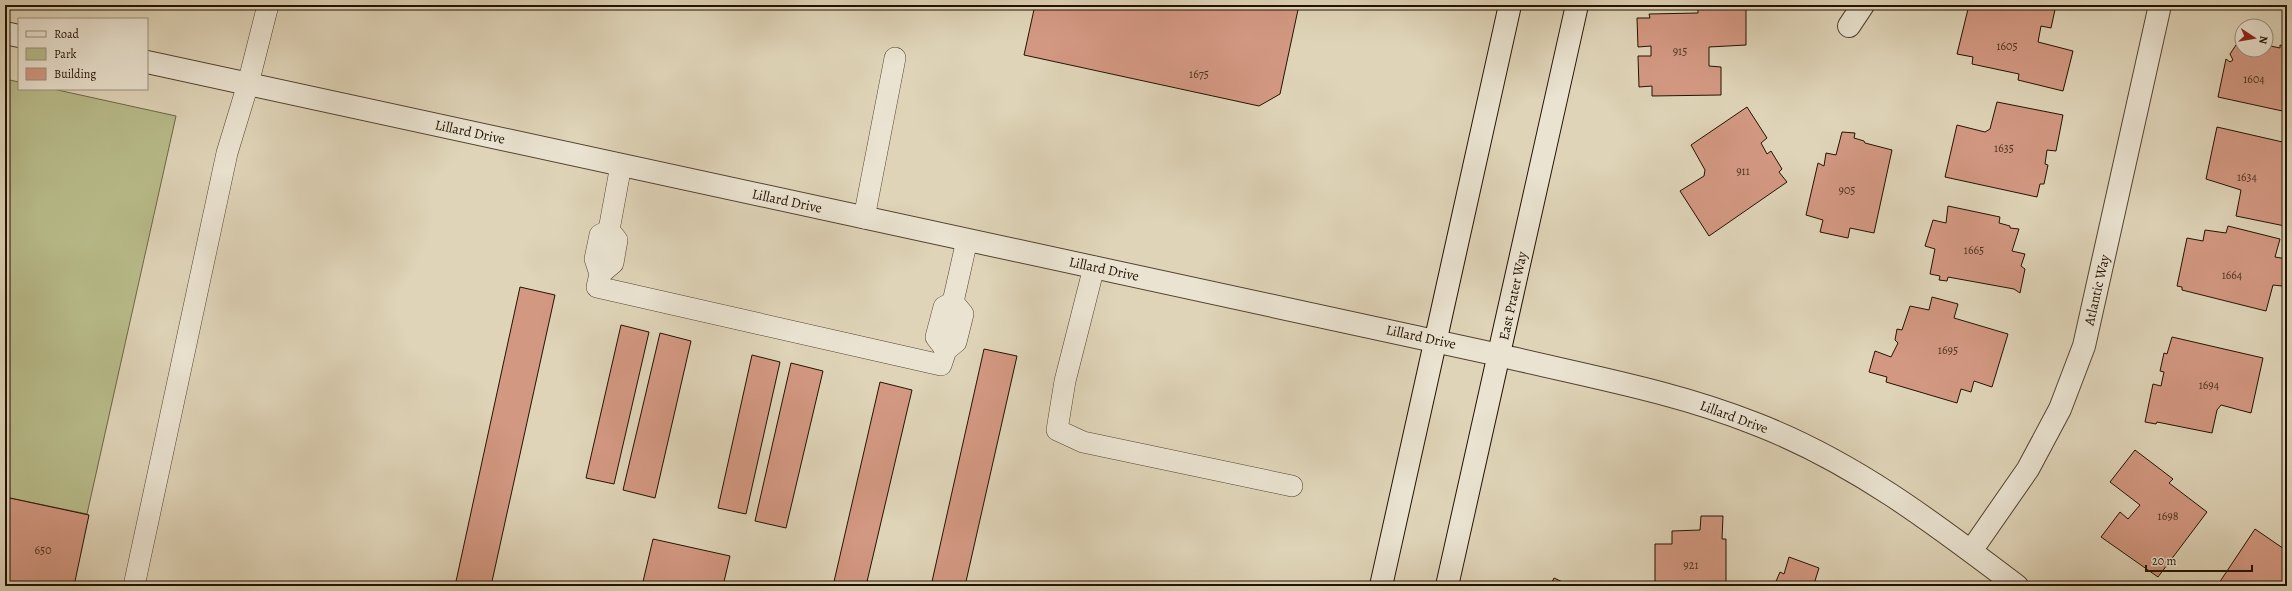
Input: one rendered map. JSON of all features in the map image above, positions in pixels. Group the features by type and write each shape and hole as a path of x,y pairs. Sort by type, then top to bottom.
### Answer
{"street":[{"path":"1381,586 1434,340 1510,5"},
{"name":"East Prater Way","path":"1447,586 1500,355 1577,5"},
{"path":"1849,26 1863,5"},
{"name":"Atlantic Way","path":"1971,551 2028,469 2060,410 2084,346 2160,5"},
{"path":"5,33 18,36"},
{"name":"Lillard Drive","path":"148,62 1434,340 1678,397 1757,424 1833,459 1911,506 2017,586"}],"lane":[{"path":"134,586 226,153 248,84 268,5"},
{"path":"864,218 895,58"},
{"path":"621,165 609,230 600,235 595,259 600,274 597,287 941,365 946,350 936,337 944,307 953,302 967,240"},
{"path":"1094,267 1065,381 1057,430 1083,442 1292,486"}],"green space":[{"path":"5,79 18,82 18,90 58,90 176,116 87,514 5,497"}],"building":[{"path":"1035,5 1299,5 1280,94 1259,106 1024,55"},
{"path":"1969,5 2056,5 2051,28 2041,26 2038,42 2073,51 2063,91 2018,80 2019,74 1972,64 1973,57 1957,54"},
{"path":"1746,7 1746,45 1709,47 1709,66 1721,67 1721,95 1652,96 1652,86 1639,87 1638,56 1651,56 1651,46 1638,47 1637,18 1650,18 1649,14 1698,13 1698,8"},
{"path":"2280,45 2287,47 2287,112 2218,97 2226,59 2230,62 2233,60 2230,54 2234,48 2234,58 2274,58 2274,47 2280,48"},
{"path":"1997,102 2063,115 2056,151 2047,150 2045,164 2048,165 2044,184 2040,184 2037,197 1945,177 1957,125 1985,132 1990,129"},
{"path":"1747,107 1767,138 1761,143 1767,154 1771,151 1782,169 1779,172 1787,182 1709,236 1680,191 1704,176 1705,170 1691,145"},
{"path":"2217,127 2287,143 2287,214 2285,226 2236,216 2241,190 2206,179"},
{"path":"1842,132 1855,133 1854,138 1864,141 1865,143 1892,150 1874,233 1850,228 1848,238 1820,232 1823,220 1806,215 1818,163 1824,166 1826,153 1836,155"},
{"path":"1948,206 2000,217 1999,223 2010,226 2010,228 2019,229 2012,251 2025,254 2021,266 2025,269 2020,293 2014,289 1948,277 1947,281 1939,280 1940,276 1930,274 1935,249 1925,246 1933,220 1946,223"},
{"path":"2228,226 2280,239 2275,257 2287,259 2287,266 2282,286 2273,285 2266,311 2182,290 2182,287 2177,286 2187,238 2203,241 2205,230 2226,233"},
{"path":"520,287 555,295 491,586 455,586"},
{"path":"1932,297 1958,304 1954,318 2008,334 1992,387 1974,381 1971,392 1961,389 1957,403 1886,382 1887,377 1869,372 1875,351 1891,357 1898,343 1895,340 1897,329 1902,330 1910,306 1929,310"},
{"path":"621,325 649,332 614,484 586,478"},
{"path":"660,333 691,341 655,498 623,490"},
{"path":"2172,337 2263,358 2251,413 2221,405 2217,410 2212,433 2157,422 2156,424 2145,422 2153,384 2161,386 2164,372 2160,371 2164,353 2167,354"},
{"path":"984,349 1017,356 965,586 931,586"},
{"path":"752,355 780,362 746,514 718,508"},
{"path":"791,363 823,371 786,528 755,521"},
{"path":"880,382 912,390 866,586 833,586"},
{"path":"2135,450 2173,479 2169,483 2207,512 2158,577 2101,537 2120,512 2128,519 2140,505 2110,482"},
{"path":"5,497 89,515 74,586 5,586"},
{"path":"1701,516 1723,516 1722,539 1726,539 1726,586 1655,586 1655,544 1672,544 1672,531 1700,530"},
{"path":"2255,529 2287,551 2287,586 2217,586"},
{"path":"653,539 730,556 723,586 642,586"},
{"path":"1789,557 1819,568 1814,584 1819,586 1774,586 1780,572 1784,574"},
{"path":"1554,578 1571,586 1550,586"}]}
